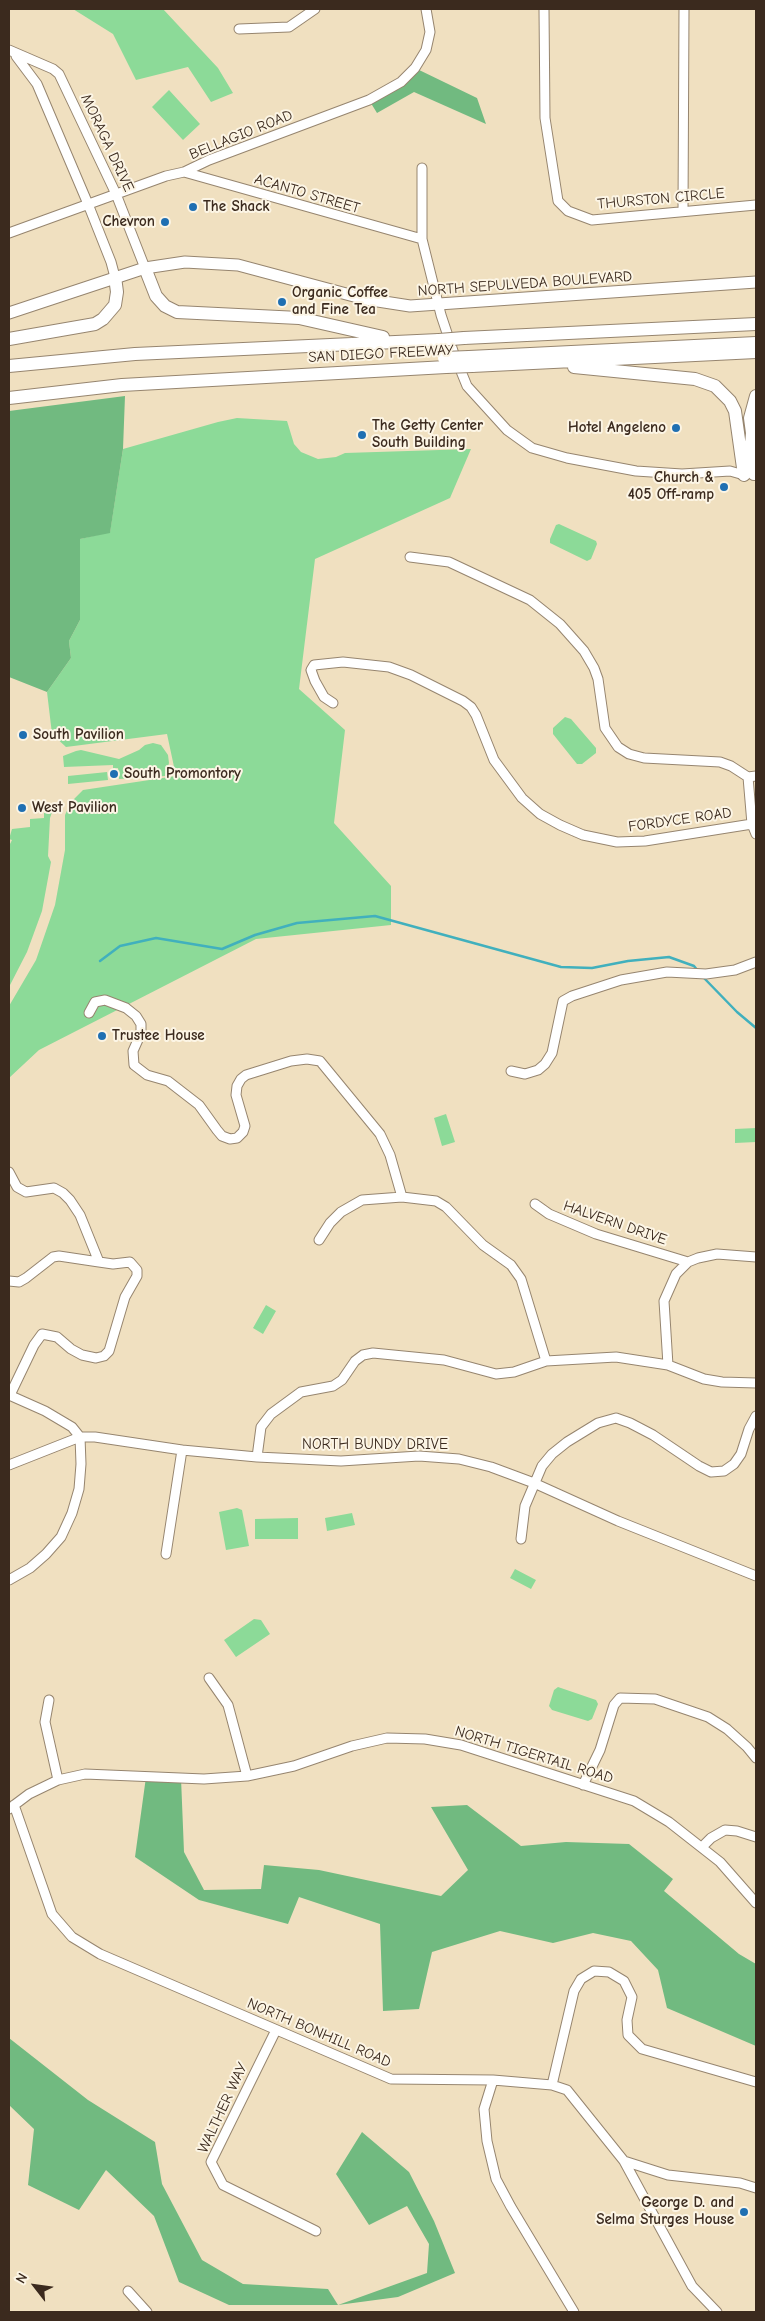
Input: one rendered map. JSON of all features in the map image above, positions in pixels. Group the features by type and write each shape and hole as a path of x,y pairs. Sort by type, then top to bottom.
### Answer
{"highway":[{"path":"145,268 156,296 165,306 177,312 299,318 400,341"},
{"path":"9,339 95,324 103,319 115,305 117,292 115,277"},
{"path":"703,326 756,315"},
{"name":"SAN DIEGO FREEWAY","path":"9,366 134,354 756,324"},
{"path":"471,361 756,343"},
{"name":"SAN DIEGO FREEWAY","path":"9,398 68,390 445,362 532,363 756,352"},
{"path":"9,389 132,376 445,362"},
{"path":"532,363 695,379 715,386 730,401 735,411 751,468"},
{"path":"751,468 751,446 754,436 750,418 756,396"}],"main road":[{"name":"NORTH SEPULVEDA BOULEVARD","path":"9,313 42,304 145,268 185,262 226,263 365,299 410,306 439,306 756,282"}],"street":[{"path":"239,29 289,27 315,9"},
{"name":"BELLAGIO ROAD","path":"9,233 166,176 184,172 209,160 369,100 401,82 415,68 426,50 430,32 426,9"},
{"name":"THURSTON CIRCLE","path":"544,9 545,118 558,201 568,211 592,220 756,205"},
{"path":"683,211 684,9"},
{"name":"MORAGA DRIVE","path":"11,52 46,66 60,74 116,194 145,268"},
{"name":"MORAGA DRIVE","path":"11,52 34,80 88,204 115,277"},
{"path":"34,80 37,74 46,66"},
{"path":"422,168 422,239 439,306 462,376 472,393 507,430 532,448 567,458 636,471 682,474 751,468"},
{"name":"ACANTO STREET","path":"184,172 422,239"},
{"path":"410,557 449,562 530,600 560,624 580,645 594,668 598,679 605,728 618,747 629,754 644,758 720,762 752,777 752,824 756,834"},
{"name":"FORDYCE ROAD","path":"333,703 324,697 315,681 311,670 314,665 343,662 389,667 411,675 463,701 471,707 476,715 494,760 522,798 540,814 583,835 617,842 645,841 752,824"},
{"path":"511,1071 525,1074 538,1070 545,1064 552,1053 563,1001 572,996 621,980 667,972 706,974 728,972 756,962"},
{"path":"89,1013 95,1002 105,1000 126,1008 136,1016 140,1024 140,1033 134,1051 134,1065 140,1072 168,1081 198,1105 222,1136 230,1139 236,1138 243,1132 245,1126 236,1095 237,1086 241,1079 246,1075 291,1061 307,1059 320,1061 380,1134 390,1155 402,1197"},
{"path":"9,1172 17,1186 26,1192 54,1188 63,1192 80,1215 99,1262"},
{"path":"319,1240 330,1223 355,1202 372,1198 402,1197 436,1201 446,1207 470,1234 510,1266 521,1279 546,1361"},
{"name":"HALVERN DRIVE","path":"535,1204 549,1214 596,1234 688,1262"},
{"path":"668,1365 664,1301 676,1274 688,1262 717,1254 756,1257"},
{"path":"9,1281 19,1282 53,1257 59,1256 113,1264 125,1261 135,1266 137,1276 125,1297 109,1351 104,1356 96,1358 82,1355 71,1350 57,1337 42,1334 34,1345 10,1395 72,1427 80,1437 79,1489 72,1513 61,1537 30,1568 9,1580"},
{"path":"257,1457 261,1427 271,1414 301,1392 333,1386 342,1380 355,1361 363,1355 373,1353 444,1360 496,1374 514,1372 546,1361 616,1358 668,1365 704,1379 722,1382 756,1383"},
{"path":"521,1539 525,1506 542,1466 552,1454 567,1442 598,1424 616,1418 630,1423 653,1435 711,1472 724,1471 734,1464 741,1454 749,1428 756,1416"},
{"name":"NORTH BUNDY DRIVE","path":"9,1465 80,1437 94,1437 182,1450 257,1457 341,1461 419,1456 459,1459 491,1467 618,1521 756,1576"},
{"path":"166,1554 182,1450"},
{"path":"209,1678 228,1705 247,1776"},
{"path":"583,1785 600,1750 614,1705 620,1698 655,1700 708,1717 727,1729 756,1758"},
{"path":"49,1700 45,1722 58,1780"},
{"name":"NORTH TIGERTAIL ROAD","path":"11,1807 29,1794 58,1780 85,1774 204,1779 247,1776 294,1766 352,1746 387,1738 425,1738 461,1745 634,1801 669,1822 720,1862 756,1903"},
{"name":"NORTH BONHILL ROAD","path":"11,1807 52,1914 72,1937 100,1954 391,2079 493,2080 552,2085 568,2090 624,2161 692,2286 717,2312"},
{"path":"702,1847 710,1838 725,1830 737,1831 756,1837"},
{"path":"552,2085 574,1991 582,1979 594,1971 609,1972 624,1981 632,1998 627,2020 628,2035 642,2048 756,2082"},
{"name":"WALTHER WAY","path":"276,2030 211,2162 223,2185 316,2231"},
{"path":"493,2080 484,2109 487,2141 496,2179 574,2312"},
{"path":"624,2161 668,2175 740,2183 756,2188"},
{"path":"128,2291 147,2312"}],"green space":[{"path":"73,9 163,9 218,68 233,93 211,102 188,67 136,80 113,34"},
{"path":"415,68 477,98 486,124 414,92 377,113 369,100"},
{"path":"169,90 200,124 183,140 152,107"},
{"path":"125,396 123,449 110,533 80,539 80,620 69,641 71,658 47,692 9,677 9,411"},
{"path":"237,418 287,421 294,444 301,452 318,459 336,457 345,453 471,449 450,498 315,559 299,689 345,730 334,823 391,886 391,925 256,939 39,1050 9,1078 9,1006 36,960 55,905 65,850 65,815 71,802 83,790 176,776 167,734 66,747 52,734 47,692 71,658 69,641 80,620 80,539 110,532 123,449"},
{"path":"559,524 596,541 597,544 591,559 587,561 550,543 556,525"},
{"path":"565,717 571,719 596,748 596,753 582,764 577,764 553,734 553,728"},
{"path":"153,743 161,745 168,755 169,763 165,776 119,779 118,768 113,769 113,765 64,767 63,756 76,751 81,750 119,759 139,750 145,745"},
{"path":"107,772 108,780 68,784 68,776"},
{"path":"52,812 48,856 51,862 42,911 27,952 9,987 9,846 12,840 9,839 12,829 30,827 30,819 44,818 44,813"},
{"path":"446,1114 455,1142 442,1146 434,1118"},
{"path":"756,1128 756,1142 735,1143 735,1129"},
{"path":"266,1305 276,1311 263,1334 253,1328"},
{"path":"237,1508 242,1510 249,1546 226,1550 219,1512"},
{"path":"352,1513 355,1525 327,1531 325,1518"},
{"path":"298,1518 298,1539 255,1539 255,1519"},
{"path":"515,1569 536,1580 531,1589 510,1578"},
{"path":"254,1619 261,1620 270,1634 236,1657 224,1640"},
{"path":"558,1687 596,1700 598,1704 592,1719 588,1721 552,1710 549,1706 554,1690"},
{"path":"146,1777 181,1778 184,1852 204,1890 261,1889 264,1865 319,1870 441,1896 468,1870 431,1807 467,1805 521,1846 566,1842 629,1844 673,1879 664,1891 739,1954 756,1964 756,2046 667,2008 658,1970 631,1941 593,1933 553,1943 500,1931 432,1952 419,2009 383,2011 380,1924 299,1897 288,1924 199,1900 135,1857"},
{"path":"9,2038 88,2100 155,2142 162,2184 202,2260 243,2284 328,2289 338,2305 229,2305 179,2282 154,2216 106,2170 79,2210 28,2185 34,2129 9,2105"},
{"path":"362,2132 409,2172 434,2221 455,2273 398,2297 338,2305 427,2273 429,2244 407,2206 369,2225 336,2174"}],"waterway":[{"path":"100,961 120,946 156,938 222,949 255,935 297,923 375,916 561,967 592,968 628,961 669,957 694,966 698,971"},
{"path":"703,977 737,1012 756,1028"}],"place":[{"name":"The Shack","path":"193,207"},
{"name":"Chevron","path":"165,222"},
{"name":"Organic Coffee and Fine Tea","path":"282,302"},
{"name":"Hotel Angeleno","path":"676,428"},
{"name":"The Getty Center South Building","path":"362,435"},
{"name":"Church & 405 Off-ramp","path":"724,487"},
{"name":"South Pavilion","path":"23,735"},
{"name":"South Promontory","path":"114,774"},
{"name":"West Pavilion","path":"22,808"},
{"name":"Trustee House","path":"102,1036"},
{"name":"George D. and Selma Sturges House","path":"744,2212"}]}
